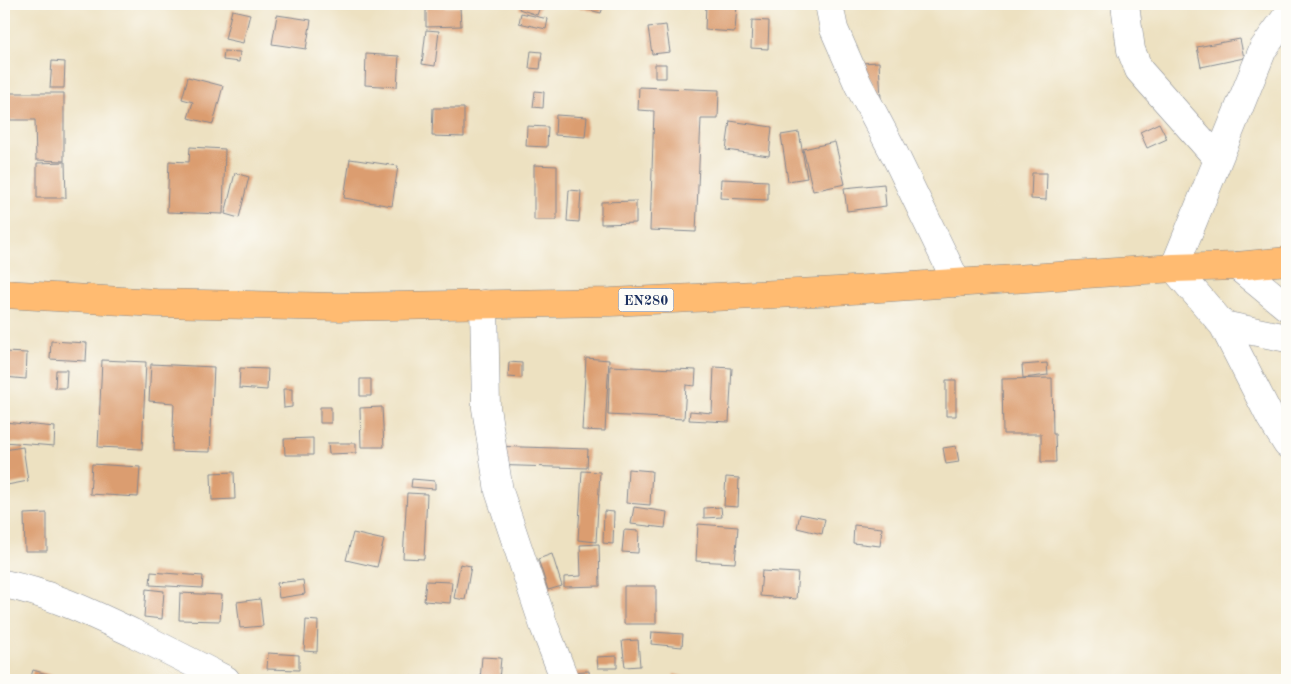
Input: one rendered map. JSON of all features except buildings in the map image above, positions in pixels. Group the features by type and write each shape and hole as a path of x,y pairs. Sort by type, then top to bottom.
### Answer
{"main road":[{"name":"EN280","path":"4,294 156,303 339,306 698,299 1174,268 1237,266 1287,261"}],"street":[{"path":"829,4 834,29 858,84 957,283"},
{"path":"1125,4 1131,50 1139,70 1218,159"},
{"path":"1287,16 1263,49 1174,268 1222,325 1270,417 1287,444"},
{"path":"1237,266 1287,307"},
{"path":"484,304 486,408 499,491 564,680"},
{"path":"1222,325 1287,338"},
{"path":"4,584 25,588 62,600 226,680"}]}
